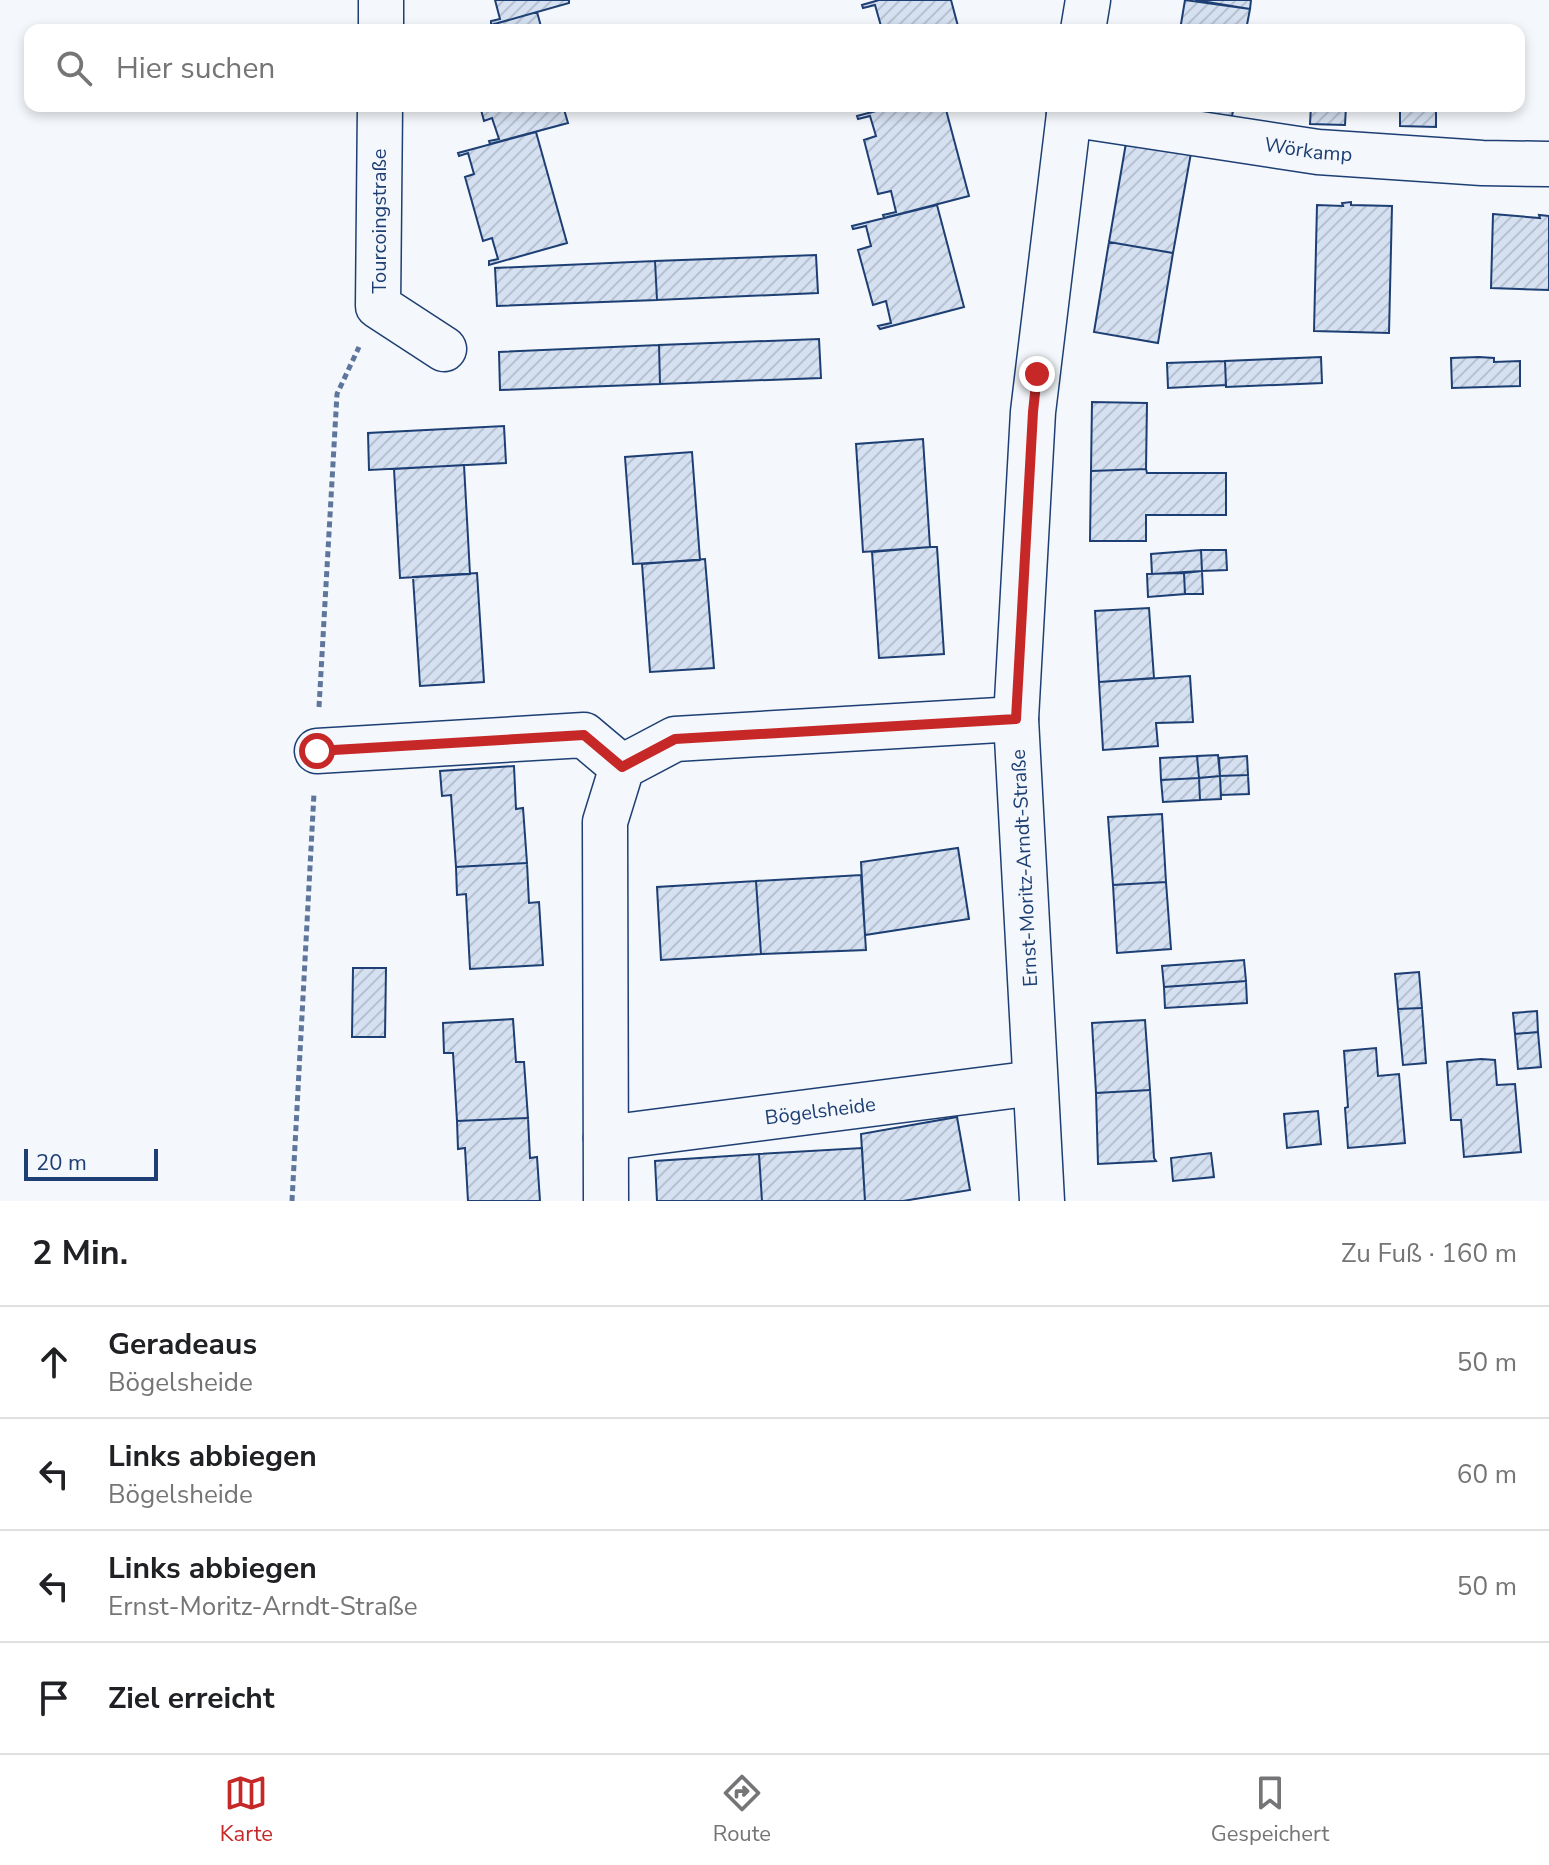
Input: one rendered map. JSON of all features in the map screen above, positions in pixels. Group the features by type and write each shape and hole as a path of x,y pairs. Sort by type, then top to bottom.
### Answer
{"street":[{"path":"381,0 381,24"},
{"path":"1084,24 1088,0"},
{"name":"Tourcoingstraße","path":"380,112 378,306 444,349"},
{"name":"Ernst-Moritz-Arndt-Straße","path":"1042,1201 1016,719 1033,412 1070,112"},
{"name":"Wörkamp","path":"1082,112 1318,152 1482,163 1549,164"},
{"path":"606,1201 605,822 622,767 675,739 1016,719"},
{"path":"317,751 584,735 622,767"},
{"name":"Bögelsheide","path":"606,1138 1035,1083"}],"building":[{"path":"495,0 569,0 569,3 491,24 491,21 500,19"},
{"path":"879,0 951,0 957,24 880,24 875,5 863,8 862,5"},
{"path":"1185,0 1250,9 1247,24 1181,24"},
{"path":"1195,0 1251,0 1250,9"},
{"path":"537,12 540,24 495,24"},
{"path":"482,112 565,112 568,123 490,144 489,141 499,139 492,118 484,121"},
{"path":"872,112 947,112 969,196 884,218 883,215 896,212 891,191 878,194 864,140 876,136 870,116 858,119 857,116"},
{"path":"1179,112 1233,112 1231,121"},
{"path":"1311,112 1346,112 1345,125 1310,124"},
{"path":"1400,112 1436,112 1436,127 1400,126"},
{"path":"536,132 567,243 489,265 489,261 498,259 492,238 483,241 465,177 474,174 468,153 459,156 458,153"},
{"path":"1126,143 1191,153 1173,253 1109,242"},
{"path":"1351,202 1351,205 1392,206 1389,333 1314,331 1317,205 1343,206 1342,203"},
{"path":"937,205 964,307 880,329 878,326 891,323 886,301 873,305 858,250 871,246 866,226 853,229 852,226"},
{"path":"1493,214 1549,216 1549,290 1491,288"},
{"path":"1109,242 1173,253 1158,343 1094,332"},
{"path":"816,255 818,293 657,300 655,261"},
{"path":"655,261 657,300 497,306 495,268"},
{"path":"819,339 821,378 660,384 659,345"},
{"path":"659,345 660,384 500,390 499,352"},
{"path":"1321,357 1322,383 1226,387 1225,361"},
{"path":"1451,358 1494,358 1494,362 1520,361 1520,386 1452,388"},
{"path":"1225,361 1226,385 1168,388 1167,363"},
{"path":"1092,402 1147,403 1146,469 1091,471"},
{"path":"504,426 506,463 369,470 368,433"},
{"path":"923,439 930,547 863,552 856,444"},
{"path":"692,452 700,560 633,564 625,457"},
{"path":"464,465 470,574 400,578 394,469"},
{"path":"1146,469 1147,473 1226,473 1226,515 1146,515 1146,541 1090,541 1091,471"},
{"path":"937,547 944,654 879,658 872,552"},
{"path":"1201,550 1226,550 1227,570 1202,571"},
{"path":"1201,550 1202,571 1152,574 1151,554"},
{"path":"705,559 714,668 650,672 642,564"},
{"path":"1202,571 1203,594 1185,594 1184,573"},
{"path":"477,573 484,682 420,686 413,577"},
{"path":"1184,573 1185,594 1148,597 1147,574"},
{"path":"1149,608 1154,678 1099,682 1095,611"},
{"path":"1190,676 1193,722 1156,723 1158,746 1103,750 1099,682"},
{"path":"1218,755 1220,776 1199,778 1197,756"},
{"path":"1197,756 1199,778 1161,780 1160,758"},
{"path":"1247,756 1248,775 1220,776 1219,758"},
{"path":"514,766 516,809 523,808 527,863 456,867 451,795 442,796 440,771"},
{"path":"1248,775 1249,794 1221,795 1220,776"},
{"path":"1220,776 1221,799 1200,800 1199,778"},
{"path":"1199,778 1200,800 1163,802 1161,780"},
{"path":"1162,814 1166,882 1113,885 1108,817"},
{"path":"958,848 969,919 865,935 861,862"},
{"path":"527,863 529,903 539,902 543,965 470,969 466,894 457,895 456,867"},
{"path":"861,875 866,950 761,954 756,881"},
{"path":"756,881 761,954 661,960 657,887"},
{"path":"1166,882 1171,949 1117,953 1113,885"},
{"path":"1244,960 1246,981 1164,987 1162,966"},
{"path":"353,968 386,968 385,1037 352,1037"},
{"path":"1419,972 1422,1008 1398,1009 1395,974"},
{"path":"1246,981 1247,1003 1165,1008 1164,987"},
{"path":"1422,1008 1426,1063 1403,1065 1398,1009"},
{"path":"1537,1011 1538,1032 1515,1034 1513,1013"},
{"path":"513,1019 516,1062 524,1062 528,1118 457,1121 453,1053 444,1053 443,1023"},
{"path":"1145,1020 1150,1090 1096,1093 1092,1023"},
{"path":"1538,1032 1541,1067 1518,1069 1515,1034"},
{"path":"1376,1048 1378,1076 1399,1074 1405,1143 1348,1148 1344,1051"},
{"path":"1495,1060 1497,1085 1515,1084 1521,1152 1464,1157 1461,1120 1451,1120 1447,1062"},
{"path":"1150,1090 1156,1161 1098,1164 1096,1093"},
{"path":"1318,1111 1321,1144 1287,1148 1284,1114"},
{"path":"957,1117 970,1190 903,1201 865,1201 861,1134"},
{"path":"528,1118 530,1158 537,1157 540,1201 468,1201 465,1148 458,1149 457,1121"},
{"path":"862,1148 865,1201 762,1201 759,1154"},
{"path":"1211,1153 1214,1177 1173,1181 1171,1158"},
{"path":"759,1154 762,1201 657,1201 655,1161"}],"route":[{"path":"317,751 584,735 622,767 675,739 1016,719 1037,374"}]}
